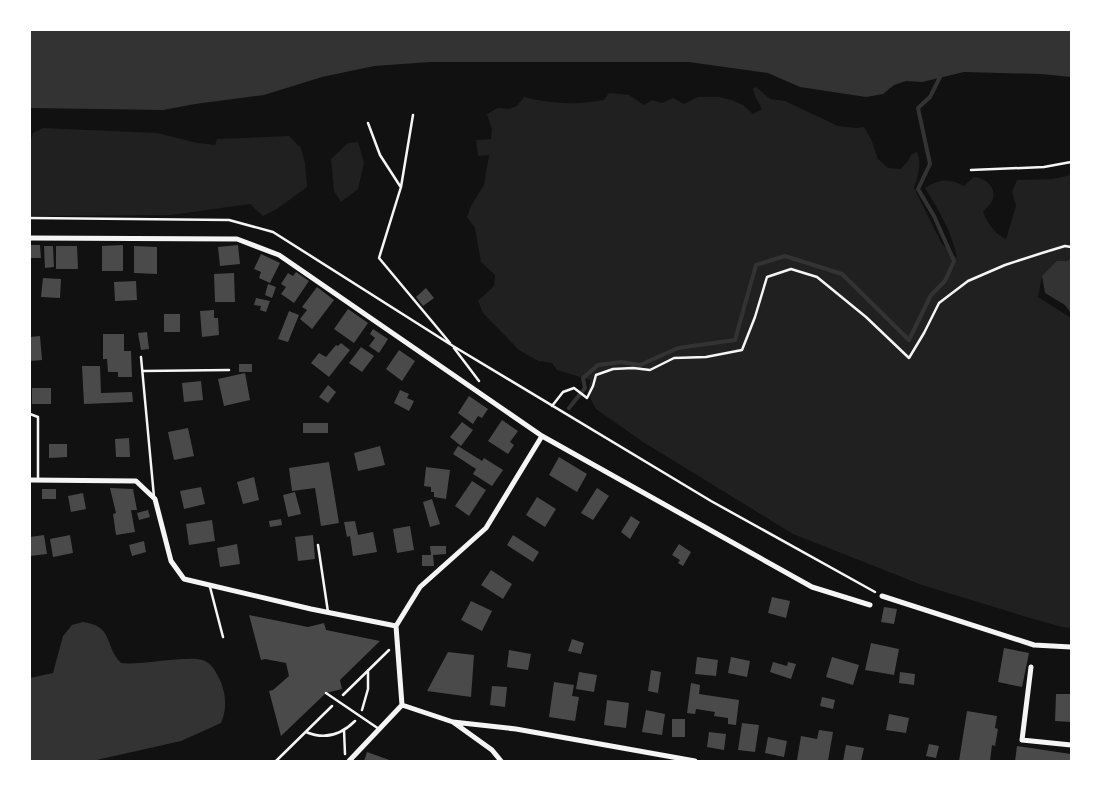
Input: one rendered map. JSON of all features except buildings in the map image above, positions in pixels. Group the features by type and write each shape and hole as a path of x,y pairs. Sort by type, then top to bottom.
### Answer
{"street":[{"path":"30,238 237,239 279,255 542,436 812,587 870,605"},
{"path":"349,761 402,705 396,626 420,587 486,528 542,436"},
{"path":"30,480 136,481 155,498 171,561 184,579 396,626"},
{"path":"882,596 1034,645 1071,647"},
{"path":"1031,667 1022,740 1071,745"},
{"path":"402,705 453,722 516,729 695,761"},
{"path":"453,722 492,750 501,761"}],"lane":[{"path":"141,356 155,498"},
{"path":"142,372 229,370"},
{"path":"30,414 38,418 38,480"},
{"path":"318,545 328,612"},
{"path":"209,585 223,637"},
{"path":"326,693 379,729"}],"path":[{"path":"412,116 401,187 379,258 453,346 481,384"},
{"path":"368,123 380,155 401,187"},
{"path":"971,170 1044,167 1071,162"},
{"path":"552,406 563,392 574,388 587,398 596,375 612,369 633,368 650,370 674,358 706,356 742,350 755,317 767,277 791,269 817,277 866,317 909,358 939,303 968,281 1006,265 1042,253 1065,246 1071,248"},
{"path":"453,346 711,501 882,596"},
{"path":"344,730 345,761"}],"shaded area":[{"path":"30,30 1071,30 1071,77 1041,74 964,72 922,82 906,81 894,85 883,94 866,97 800,87 768,73 689,62 430,62 374,66 322,77 264,95 163,110 30,108"},
{"path":"756,87 770,99 785,101 838,126 864,127 871,139 878,159 888,168 901,169 911,155 917,152 919,166 914,188 942,244 957,258 949,231 925,188 944,181 964,186 974,177 986,181 993,190 993,194 992,201 983,212 992,228 1006,239 1016,206 1012,192 1017,180 1053,179 1071,175 1071,257 1068,261 1042,276 1038,297 1071,318 1071,628 1030,618 922,585 793,534 643,442 596,409 588,394 590,380 557,370 552,363 538,361 519,350 483,313 478,301 494,286 495,275 481,262 475,228 467,217 471,206 484,185 489,155 478,156 476,140 491,139 492,129 487,114 498,108 509,109 517,106 524,97 564,103 584,103 604,100 609,93 629,95 644,105 652,100 662,103 673,98 684,104 698,97 719,97 743,105 753,114 762,109 753,89"},
{"path":"43,128 157,133 197,143 215,145 217,139 289,136 301,148 305,163 307,187 277,209 263,216 250,204 171,215 30,216 30,142 33,133"},
{"path":"358,142 364,163 358,189 341,202 334,191 331,159 348,143"},
{"path":"1071,257 1071,313 1065,305 1045,293 1042,276 1057,261 1068,261"},
{"path":"83,622 93,624 104,632 112,650 121,663 198,659 208,663 213,667 218,676 224,692 225,708 221,723 181,741 92,761 30,761 30,678 53,673 63,636 72,625"}],"waterway":[{"path":"569,408 585,388 583,378 598,365 621,362 640,365 678,348 735,340 756,265 785,256 842,274 909,340 931,295 945,281 954,261 934,216 918,189 930,164 918,108 930,97 940,77"}]}
